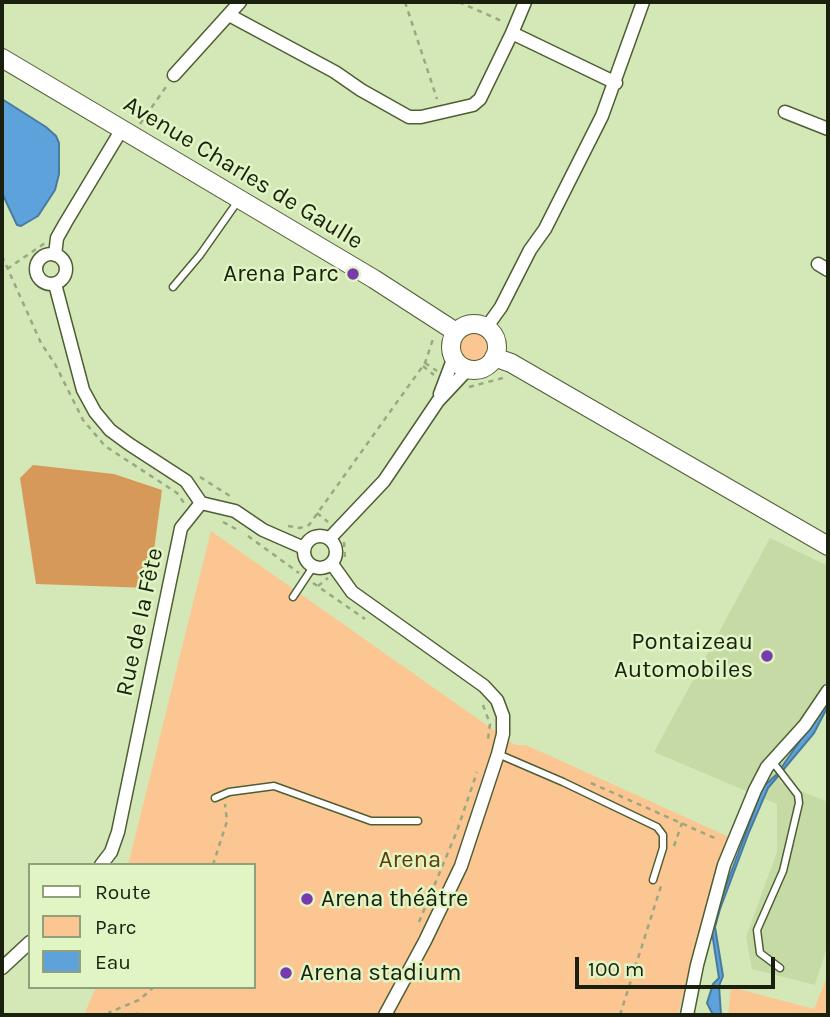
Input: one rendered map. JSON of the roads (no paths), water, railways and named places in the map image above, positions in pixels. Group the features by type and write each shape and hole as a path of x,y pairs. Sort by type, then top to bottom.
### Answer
{"main road":[{"name":"Avenue Charles de Gaulle","path":"2,58 456,332"},
{"path":"473,324 485,328 491,332 496,344 494,357 483,368 465,369 454,358 451,346 456,332 473,324"},
{"path":"494,357 523,370 828,546"}],"street":[{"path":"174,75 240,2"},
{"path":"229,15 335,72 409,117 473,106 480,99 525,2"},
{"path":"485,328 545,229 603,116 643,2"},
{"path":"512,30 616,83"},
{"path":"785,111 828,129"},
{"path":"55,255 57,238 127,132"},
{"path":"55,255 63,260 66,269 63,278 55,284 42,281 37,268 41,259 55,255"},
{"path":"55,284 83,390 95,412 110,430 186,481 198,507 234,511 263,530 304,548"},
{"path":"438,401 454,358"},
{"path":"329,539 384,481 438,401 468,369"},
{"name":"Rue de la Fête","path":"103,863 111,852 117,832 181,528 198,507"},
{"path":"313,537 329,539 336,553 332,564 309,573 304,548 313,537"},
{"path":"332,564 352,592 484,686 497,700 503,716 503,734 498,754 461,866 385,1015"},
{"path":"687,1015 697,965 724,865 755,790 806,725 828,691"},
{"path":"2,968 28,944"}],"lane":[{"path":"173,287 200,255 239,199"},
{"path":"293,597 309,573"},
{"path":"498,754 657,827 663,835 663,848 653,880"},
{"path":"774,764 794,790 799,803 783,870 757,930 760,953 780,968"},
{"path":"215,798 229,792 274,786 371,821 418,821"}],"water":[{"path":"2,99 46,127 59,143 59,174 55,190 38,216 21,226 17,225 2,193"},
{"path":"828,700 828,706 814,733 768,788 720,909 715,927 723,976 719,986 721,1015 713,1015 707,1003 713,984 719,978 711,926 763,787 777,774"}],"place":[{"name":"Arena Parc","path":"353,274"},
{"name":"Pontaizeau Automobiles","path":"767,656"},
{"name":"Arena théâtre","path":"307,899"},
{"name":"Arena stadium","path":"286,973"}],"park label":[{"name":"Arena","path":"410,860"}]}
